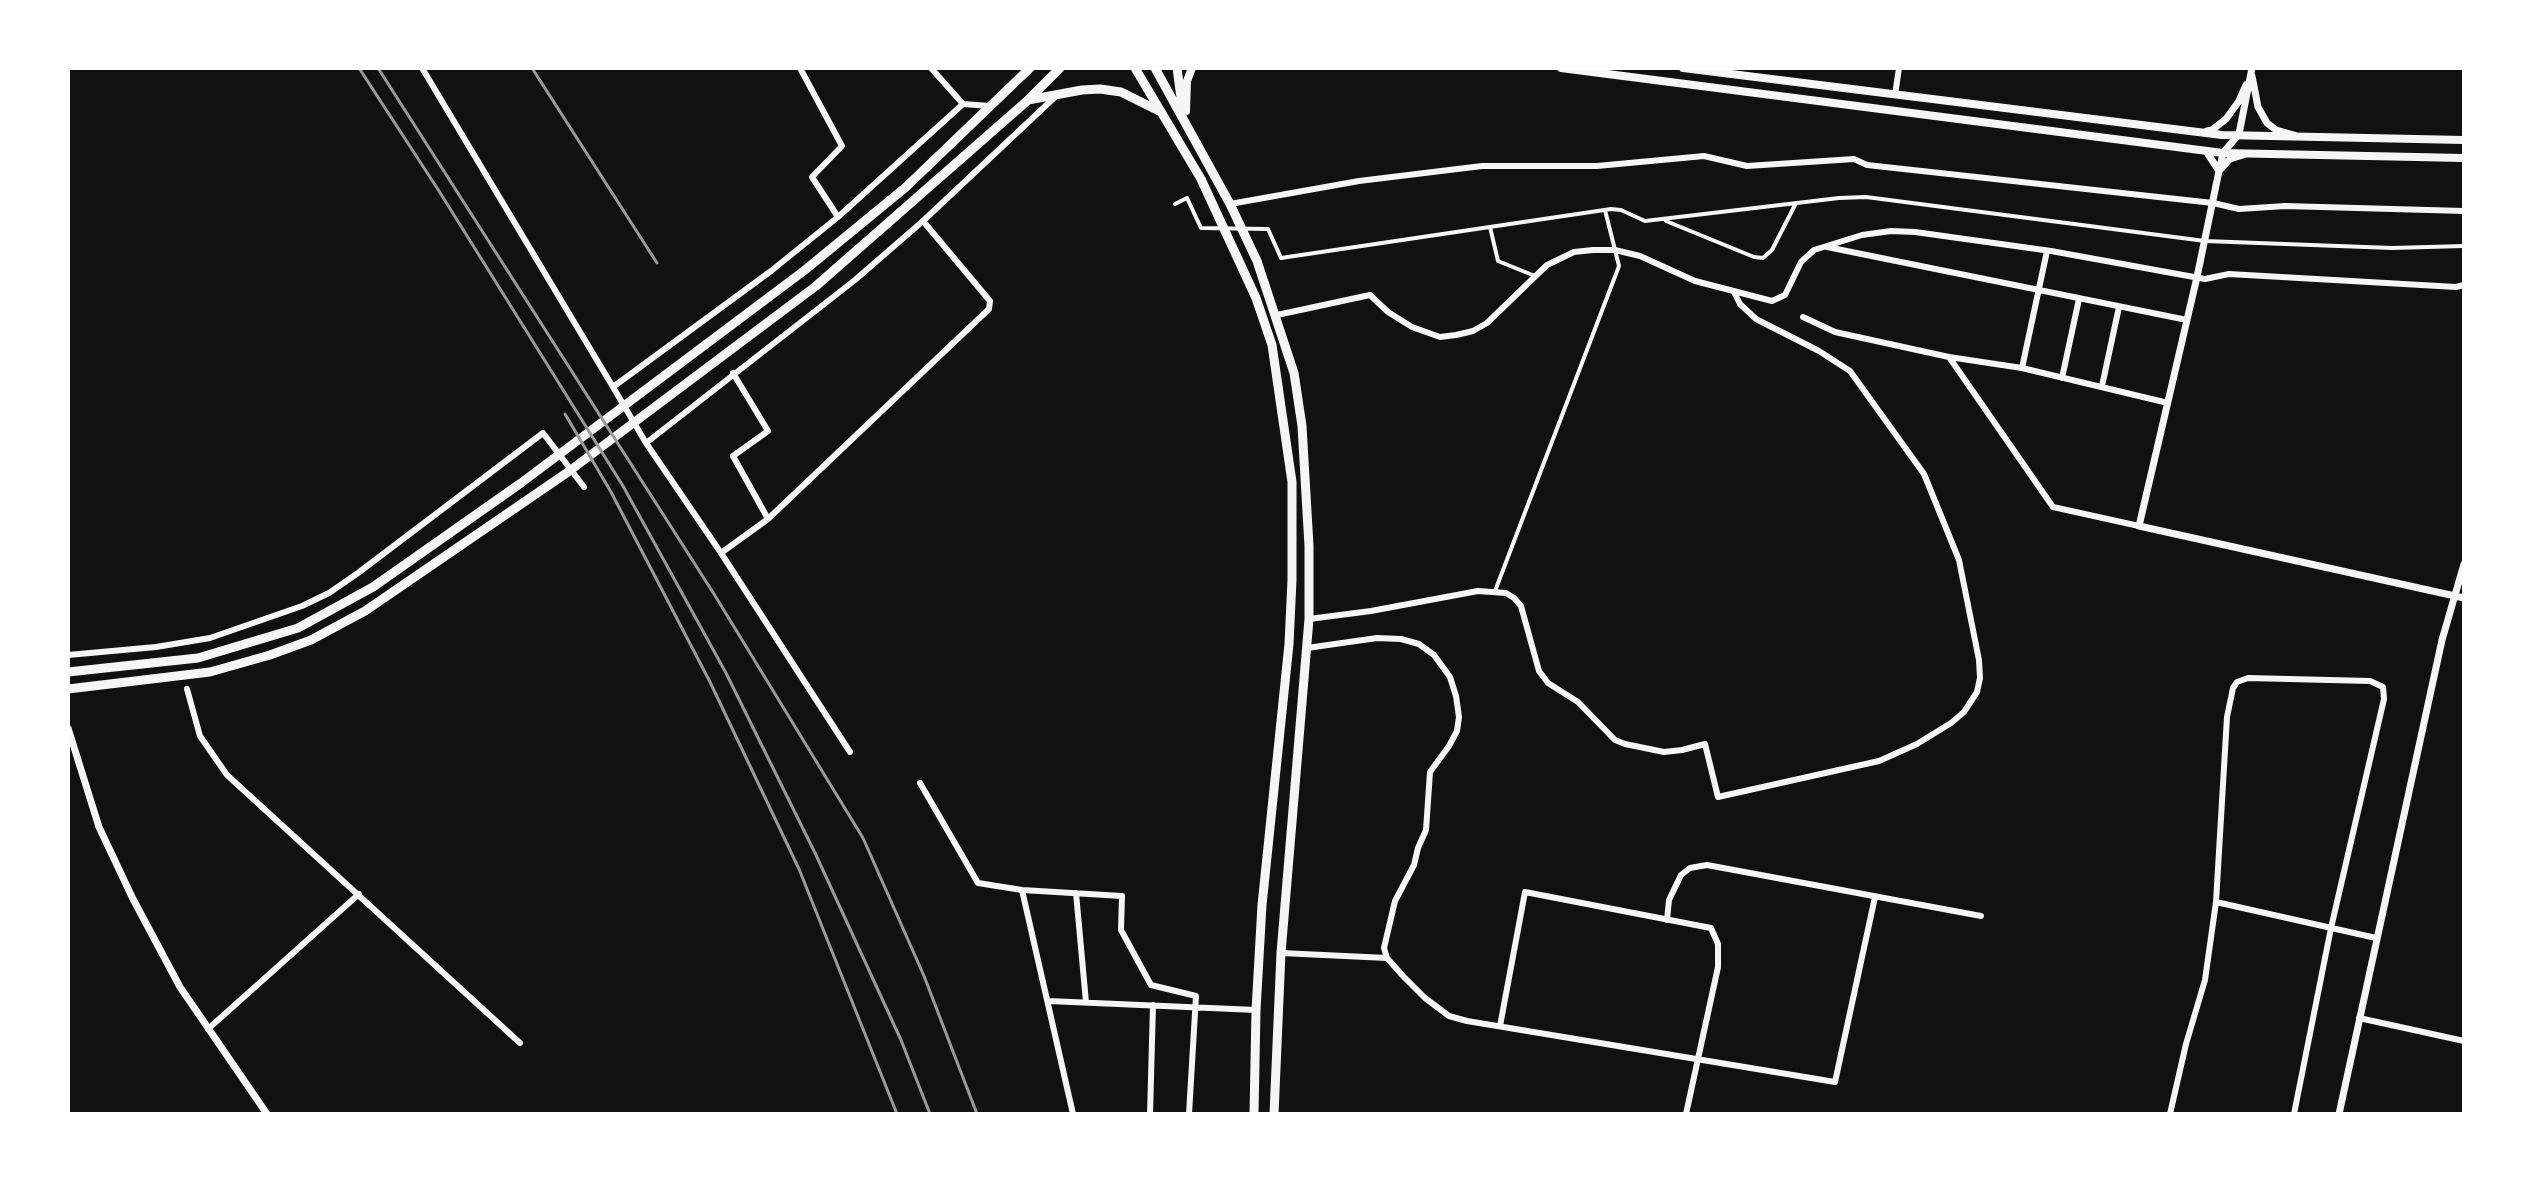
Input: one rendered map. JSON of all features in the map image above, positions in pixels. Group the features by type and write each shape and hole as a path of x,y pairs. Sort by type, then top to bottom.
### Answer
{"main road":[{"path":"68,672 198,658 259,641 298,628 373,587 521,483 805,270 906,187 1030,68"},
{"path":"68,689 210,672 311,640 365,611 568,472 816,286 1027,101 1060,68"},
{"path":"1135,68 1201,179 1256,298 1272,345 1292,482 1289,644 1262,905 1254,1114"},
{"path":"1155,68 1230,204 1257,261 1294,373 1302,426 1309,546 1309,619 1281,953 1274,1114"},
{"path":"1177,68 1185,124"},
{"path":"1185,124 1186,90 1192,68"},
{"path":"1561,68 2223,153 2464,158"},
{"path":"1683,68 2199,132 2464,140"},
{"path":"1027,101 1100,89 1121,92 1162,113"}],"street":[{"path":"422,68 646,443 850,752"},
{"path":"800,68 842,146 812,177 838,217"},
{"path":"931,68 963,104 990,106"},
{"path":"1895,95 1899,68"},
{"path":"2199,132 2212,130 2226,119 2239,101 2252,70"},
{"path":"2139,526 2223,153 2239,134 2252,70"},
{"path":"2252,70 2258,107 2267,123 2276,130 2300,136"},
{"path":"646,443 855,280 923,221 1057,95"},
{"path":"613,387 771,271 838,217 963,104"},
{"path":"2206,151 2219,171"},
{"path":"2219,171 2230,159 2246,154"},
{"path":"1230,204 1359,181 1482,166 1597,166 1704,156 1747,166 1854,159 1867,165 2213,203 2239,209 2285,206 2464,211"},
{"path":"1175,204 1187,198 1201,228 1268,229 1281,258 1605,210 1621,210 1645,221 1866,197 2205,241 2392,248 2464,246"},
{"path":"1663,219 1763,258 1772,250 1796,203"},
{"path":"1495,591 1619,266 1605,210"},
{"path":"721,553 768,519 989,309 990,301 923,221"},
{"path":"1490,227 1498,261 1535,276"},
{"path":"1277,315 1370,295 1388,312 1412,327 1440,337 1456,335 1473,331 1487,323 1547,265 1574,252 1593,250 1615,250 1640,256 1695,281 1772,301 1782,298 1807,254 1862,235 1891,231 2047,251 2205,279 2229,274 2464,285"},
{"path":"1823,247 2187,320"},
{"path":"2022,368 2047,251"},
{"path":"1309,619 1478,591 1495,591 1514,598 1521,606 1539,671 1548,683 1578,702 1615,740 1625,744 1664,752 1705,744 1718,797 1879,761 1938,733 1964,712 1977,692 1980,678 1959,560 1924,474 1850,371 1838,361 1756,319 1740,304 1734,292"},
{"path":"2062,378 2079,299"},
{"path":"2102,386 2119,307"},
{"path":"1803,317 1835,332 1949,357 2022,368 2168,403"},
{"path":"1949,357 2053,507 2460,597"},
{"path":"733,373 768,431 733,456 768,519"},
{"path":"68,655 156,647 210,638 302,606 329,593 358,573 543,433 584,487"},
{"path":"2339,1114 2442,640 2460,597 2464,564"},
{"path":"1307,648 1377,638 1401,639 1419,644 1434,655 1450,677 1459,717 1457,731 1430,772 1426,830 1414,865 1395,901 1384,948 1387,958 1425,998 1449,1016 1835,1082 1875,897"},
{"path":"2170,1114 2205,980 2216,902 2227,717 2233,688 2237,682 2248,678 2370,681 2383,687 2384,699 2331,928 2294,1114"},
{"path":"187,689 200,736 227,775 520,1043"},
{"path":"68,728 106,841 133,899 180,987 267,1114"},
{"path":"920,783 978,883 1022,890 1122,896 1121,930 1151,985 1196,996 1189,1114"},
{"path":"1667,920 1669,900 1675,885 1681,875 1699,865 1981,916"},
{"path":"1022,890 1073,1114"},
{"path":"1500,1026 1525,892 1711,928 1718,944 1715,988 1686,1114"},
{"path":"1076,893 1086,1002"},
{"path":"208,1029 359,894"},
{"path":"2216,902 2376,938"},
{"path":"1281,953 1387,958"},
{"path":"1048,1001 1256,1010"},
{"path":"1150,1114 1153,1005"},
{"path":"2359,1018 2464,1041"}],"railway":[{"path":"359,68 623,486 726,673 816,855 901,1040 930,1114"},
{"path":"378,68 714,594 863,838 924,976 977,1114"},
{"path":"532,68 657,263"},
{"path":"565,414 611,492 710,682 799,869 897,1114"}]}
